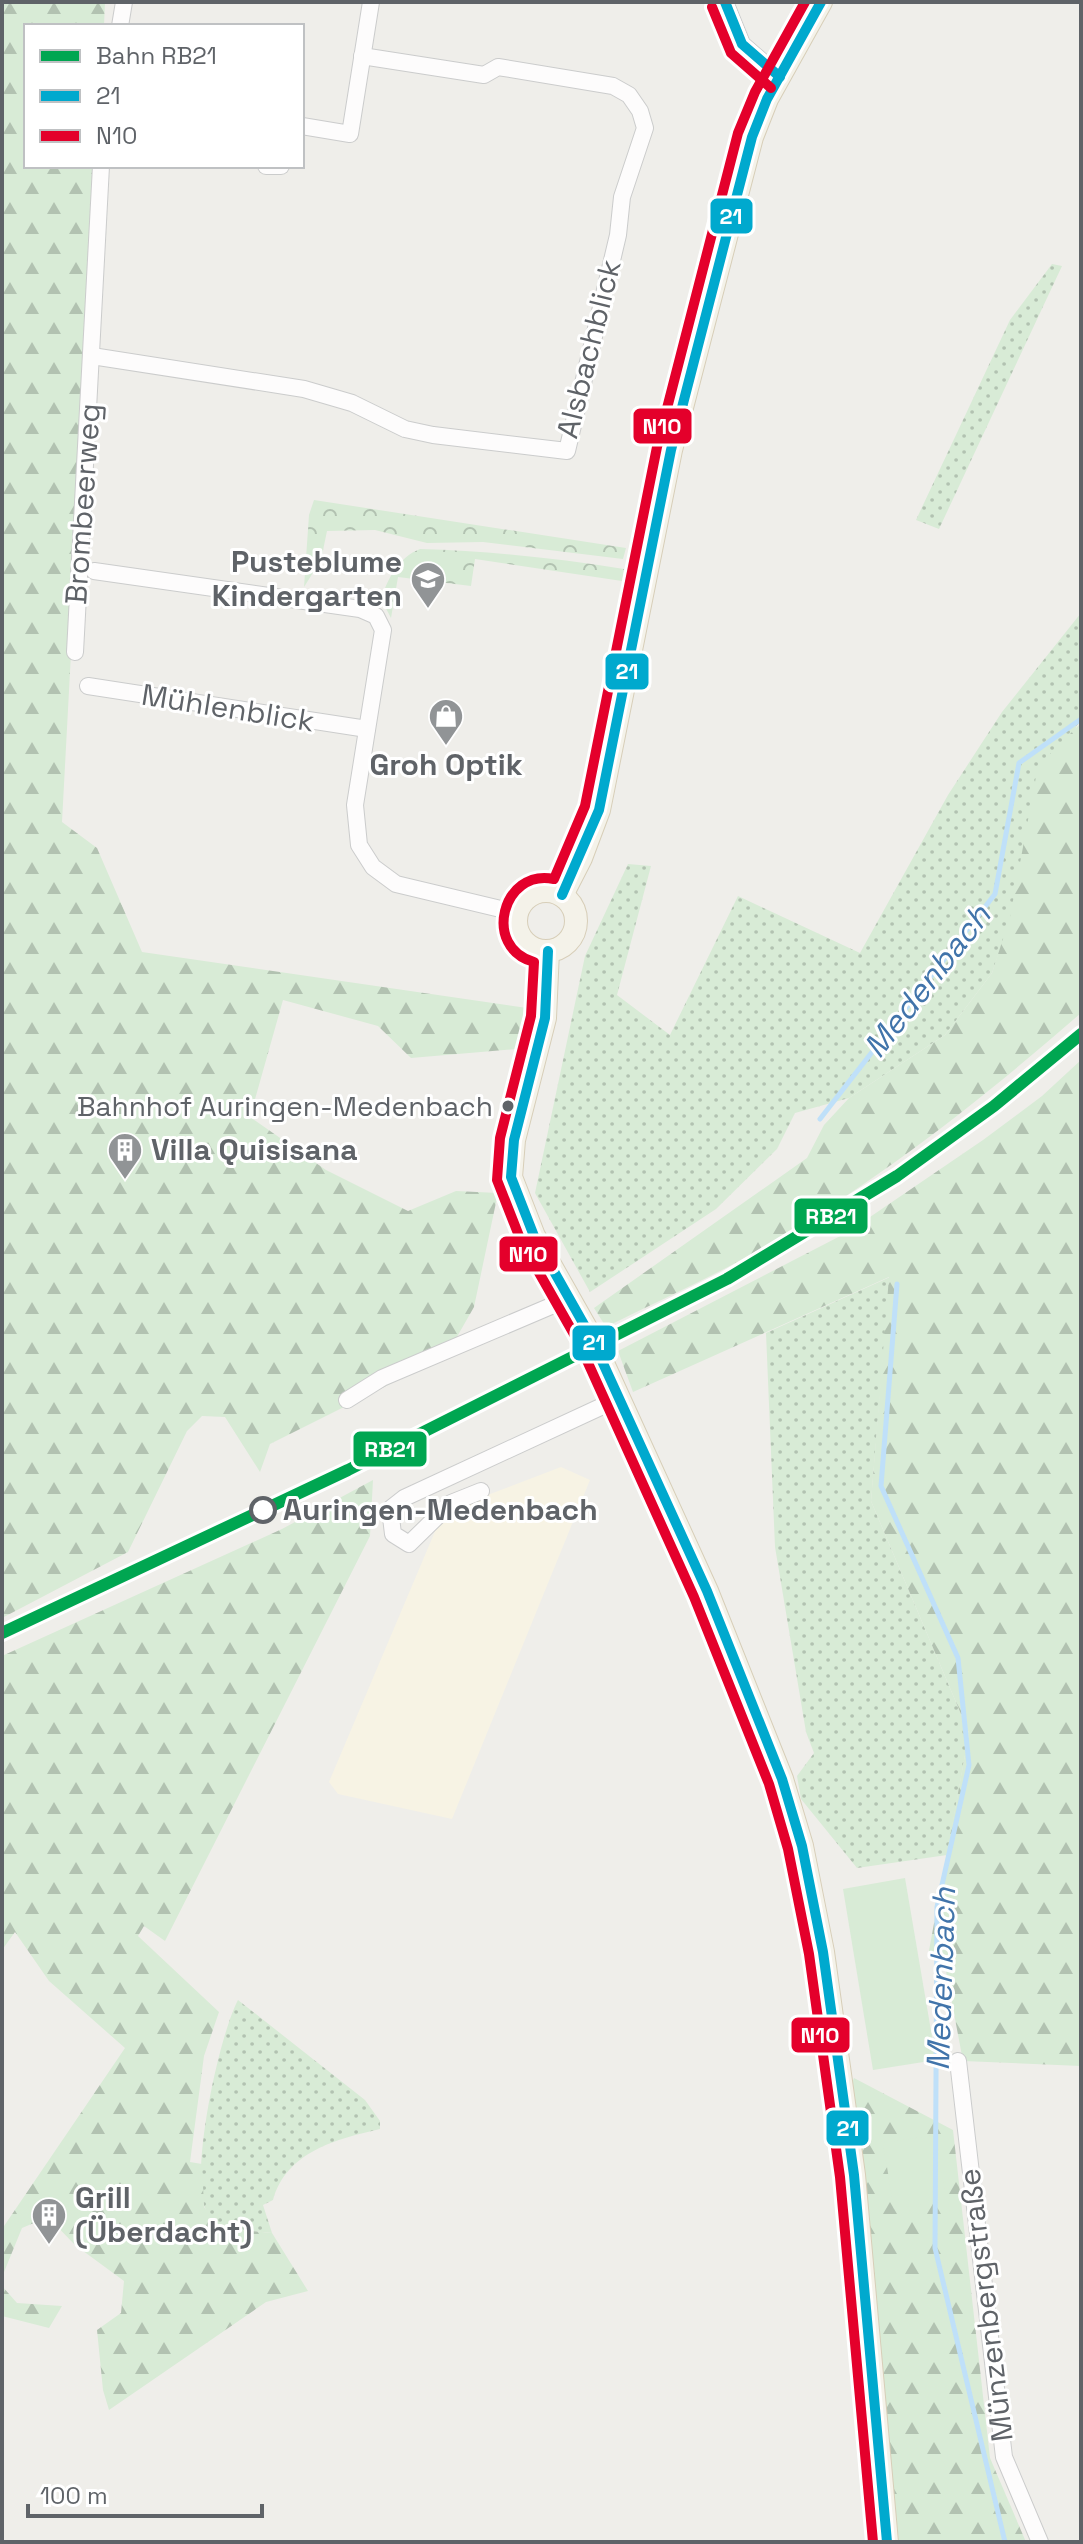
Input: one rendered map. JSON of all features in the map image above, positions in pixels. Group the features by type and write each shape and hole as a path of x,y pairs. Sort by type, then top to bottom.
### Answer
{"main road":[{"path":"562,895 581,858 599,810 671,450 752,137 821,2"},
{"path":"544,891 562,895 576,913 576,929 562,947 538,951 522,940 518,932 517,913 527,898 535,893 544,891"},
{"path":"548,951 545,1018 514,1140 511,1177 534,1236 570,1298 620,1398 707,1591 782,1779 809,1873 854,2175 887,2542"}],"street":[{"path":"120,24 124,2"},
{"path":"304,126 350,134 371,2"},
{"path":"725,2 742,44 780,77"},
{"name":"Alsbachblick","path":"92,356 304,389 352,403 405,429 433,435 567,451 618,235 622,197 645,128 640,111 629,95 613,86 498,67 484,75 362,56"},
{"name":"Brombeerweg","path":"75,652 77,568 101,168"},
{"path":"94,571 369,611 381,622 383,630 354,821 359,845 373,867 396,884 517,913"},
{"name":"Mühlenblick","path":"88,686 367,729"},
{"path":"347,1400 382,1378 570,1298"},
{"path":"481,1491 451,1503 417,1545 393,1534 390,1509 404,1498 620,1398"},
{"name":"Münzenbergstraße","path":"958,2061 1004,2457 1040,2542"}],"shaded area":[{"path":"561,1467 590,1480 452,1819 338,1794 329,1782 439,1522 456,1507"}],"green space":[{"path":"2,2 105,2 104,24 24,24 24,168 97,168 62,822 97,848 142,952 534,1009 528,1048 411,1058 378,1026 283,1000 250,1117 326,1170 408,1211 456,1191 498,1193 474,1307 446,1356 270,1444 260,1472 225,1417 202,1416 187,1431 128,1552 2,1618"},
{"path":"1052,264 1062,266 939,529 916,520 1010,320"},
{"path":"314,500 626,548 623,559 483,542 427,543 375,530 327,531 321,560 304,587 309,515"},
{"path":"420,549 522,556 624,569 622,581 475,559 471,586 398,577 391,618 381,599 384,591 400,563"},
{"path":"1081,613 1081,723 1077,725 992,973 945,1035 849,1098 795,1113 777,1149 716,1209 590,1292 535,1193 585,956 628,864 651,866 617,995 670,1035 738,896 860,953 948,795 1002,712"},
{"path":"1081,723 1081,1013 962,1112 836,1202 731,1266 606,1327 594,1308 807,1158 824,1125 849,1098 945,1035 992,973 1010,917 1038,766"},
{"path":"1081,1060 1081,2066 963,2061 945,1966 928,1956 969,1733 871,1501 889,1277 633,1392 618,1351 848,1232 983,1140 1042,1096"},
{"path":"890,1277 871,1501 969,1733 947,1855 857,1868 801,1799 797,1776 814,1753 806,1732 775,1547 766,1333"},
{"path":"373,1480 370,1536 165,1941 144,1926 138,1936 219,2012 204,2056 190,2162 202,2164 204,2207 220,2228 272,2233 308,2291 266,2302 109,2410 103,2390 97,2330 121,2313 124,2281 75,2245 48,2217 22,2228 2,2277 2,2229 125,2048 49,1981 15,1932 2,1950 2,1656 282,1529"},
{"path":"905,1878 936,2060 873,2070 843,1889"},
{"path":"238,2000 365,2100 380,2121 380,2129 331,2143 302,2159 290,2170 273,2200 263,2205 272,2233 219,2228 206,2211 201,2190 204,2135 215,2072"},
{"path":"854,2078 953,2130 990,2458 1026,2542 899,2542 851,2086"},
{"path":"936,2135 946,2201 894,2209 883,2143"},
{"path":"2,2286 17,2303 62,2306 49,2328 2,2316"}],"waterway":[{"name":"Medenbach","path":"820,1119 995,894 1019,763 1081,719"},
{"name":"Medenbach","path":"897,1284 881,1486 958,1658 969,1765 937,1907 935,2248 1005,2542"}],"rail line":[{"name":"RB21","path":"2,1633 348,1470 727,1279 897,1176 994,1106 1081,1034"}],"transit line":[{"name":"21","path":"725,2 742,44 780,77"},
{"name":"N10","path":"805,2 755,92 738,133 657,447 585,806 554,879 536,879 522,885 511,897 505,911 504,927 508,942 518,954 534,962 531,1016 500,1138 497,1180 521,1241 579,1343 694,1597 769,1784 788,1849 809,1954 840,2177 873,2542"},
{"name":"21","path":"562,895 599,810 671,450 752,137 767,99 821,2"},
{"name":"N10","path":"712,7 731,53 771,88"},
{"name":"21","path":"548,951 545,1018 514,1140 511,1177 534,1236 591,1337 707,1591 782,1779 802,1846 823,1952 854,2175 887,2542"}],"place":[{"name":"Pusteblume Kindergarten","path":"428,610"},
{"name":"Groh Optik","path":"446,747"},
{"name":"Bahnhof Auringen-Medenbach","path":"508,1106"},
{"name":"Villa Quisisana","path":"125,1181"},
{"name":"Auringen-Medenbach","path":"263,1510"},
{"name":"Grill (Überdacht)","path":"49,2246"}]}
